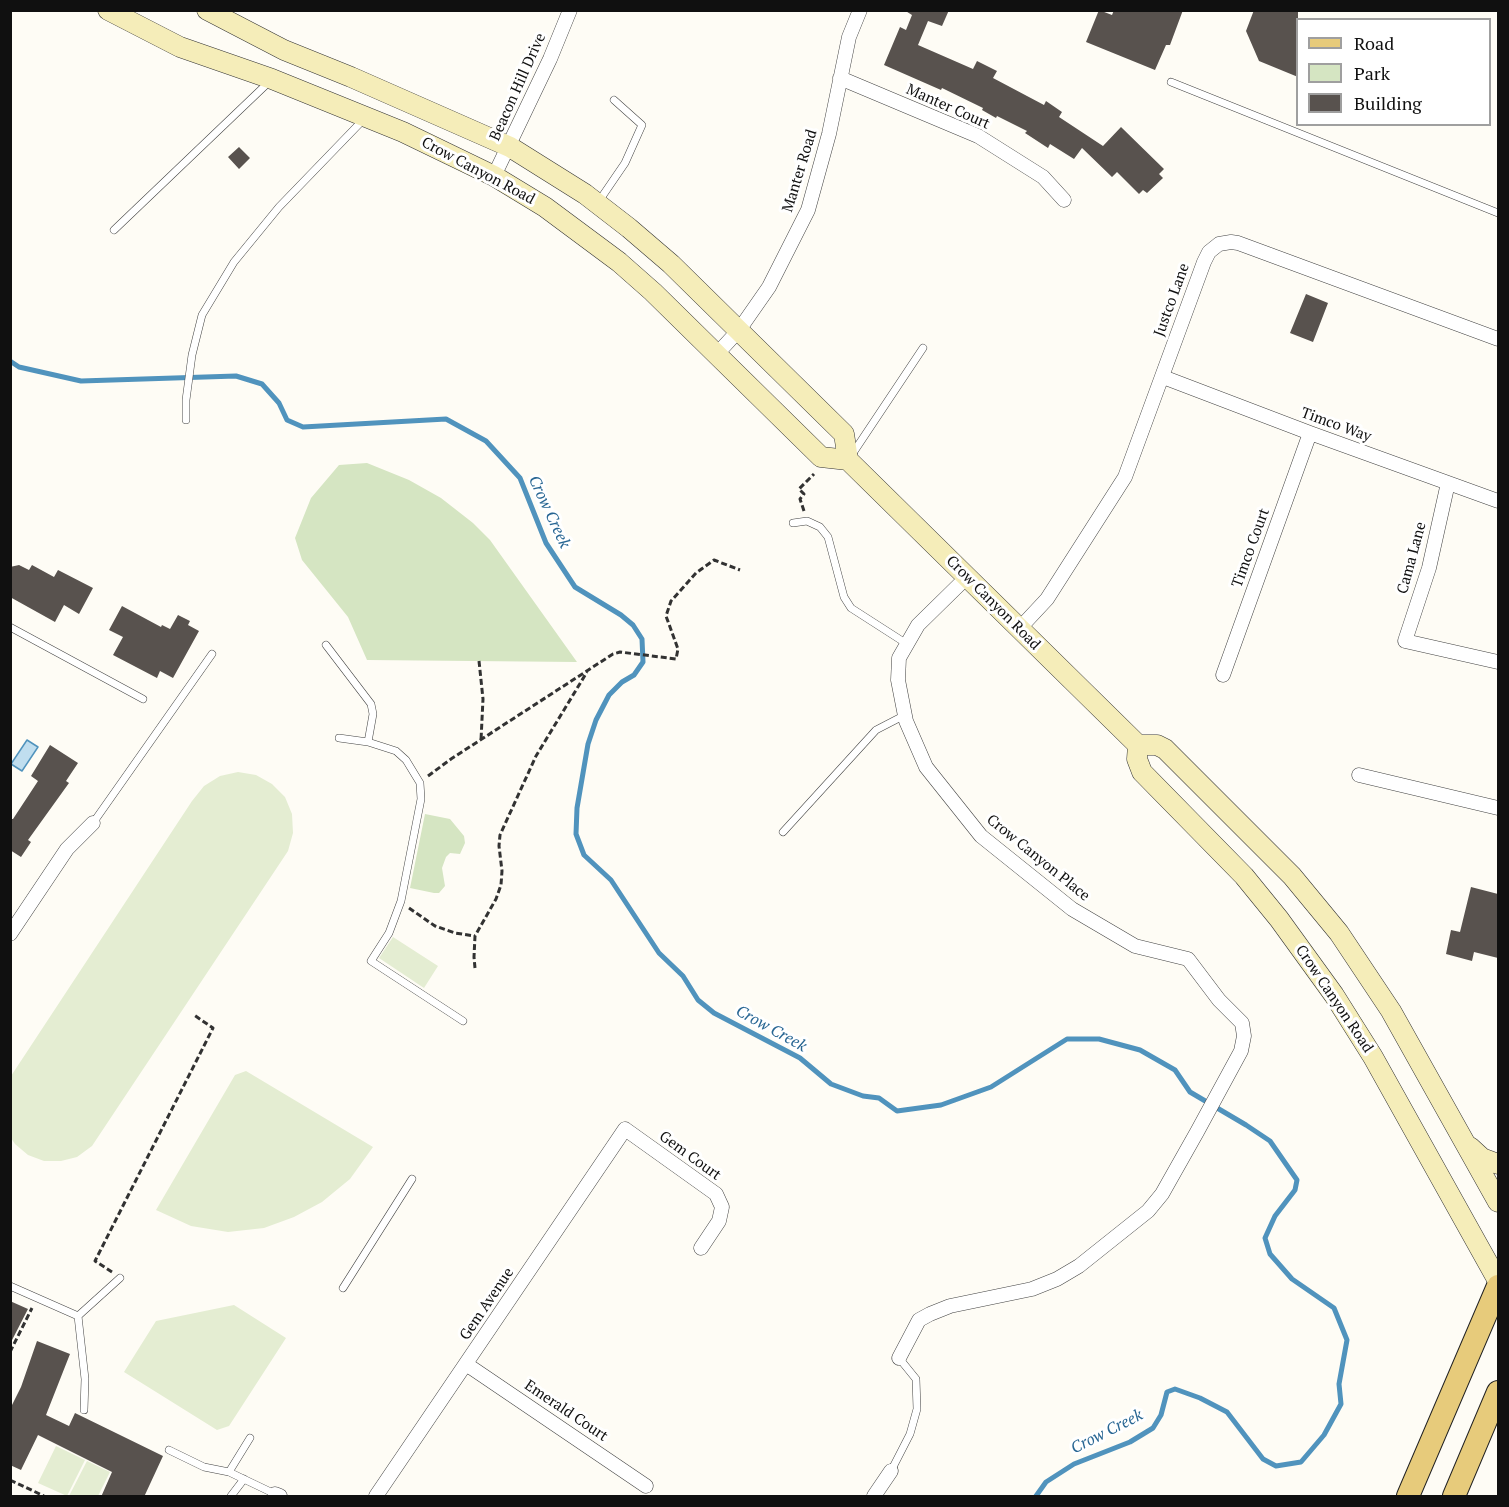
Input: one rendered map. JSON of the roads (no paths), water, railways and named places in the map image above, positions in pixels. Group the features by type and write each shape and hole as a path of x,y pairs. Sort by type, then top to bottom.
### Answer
{"main road":[{"name":"Crow Canyon Road","path":"108,10 180,47 272,79 403,132 494,176 545,207 604,250 646,286 821,457 839,459 967,577 1138,745 1137,759 1142,772 1244,876 1279,919 1334,994 1369,1050 1498,1281"},
{"name":"Crow Canyon Road","path":"207,10 284,50 510,147 597,203 664,258 844,434 839,459"},
{"path":"1138,745 1157,745 1165,749 1258,841 1328,919 1391,1011 1498,1202"},
{"path":"1466,1144 1482,1158 1498,1164"},
{"path":"1408,1497 1498,1286"},
{"path":"1454,1497 1498,1392"},
{"path":"1477,1443 1498,1419"}],"street":[{"name":"Beacon Hill Drive","path":"494,176 510,147 570,10"},
{"name":"Manter Road","path":"716,355 739,330 770,287 808,210 829,134 849,37 860,10"},
{"name":"Manter Court","path":"840,78 978,136 1043,177 1064,200"},
{"name":"Justco Lane","path":"1019,628 1047,599 1130,467 1203,262 1209,252 1225,242 1244,245 1498,339"},
{"name":"Timco Way","path":"1163,377 1498,501"},
{"name":"Timco Court","path":"1223,675 1310,433"},
{"name":"Cama Lane","path":"1448,483 1429,568 1405,641 1498,662"},
{"name":"Crow Canyon Place","path":"898,1358 919,1320 950,1306 1045,1285 1079,1266 1155,1204 1241,1051 1244,1036 1242,1023 1219,1000 1188,958 1135,946 1072,909 981,836 926,767 905,715 898,680 899,658 918,625 967,577"},
{"path":"1359,775 1498,808"},
{"path":"10,934 67,849 93,823"},
{"name":"Gem Court","path":"626,1129 716,1194 722,1207 719,1221 701,1248"},
{"name":"Gem Avenue","path":"376,1497 626,1129"},
{"name":"Emerald Court","path":"466,1364 646,1486"},
{"path":"874,1496 891,1471"}],"lane":[{"path":"114,230 272,79"},
{"path":"1172,82 1498,213"},
{"path":"597,203 625,163 642,125 614,100"},
{"path":"186,420 186,398 192,355 202,315 234,262 279,207 366,117"},
{"path":"839,459 923,348"},
{"path":"793,523 807,521 820,527 828,537 844,597 850,608 907,644"},
{"path":"10,627 143,699"},
{"path":"326,645 371,704 373,714 368,742"},
{"path":"93,823 212,654"},
{"path":"783,832 876,730 905,715"},
{"path":"339,738 368,742 396,751 406,760 420,783 419,813 401,901 389,933 371,960 464,1021"},
{"path":"343,1288 412,1179"},
{"path":"78,1316 120,1278"},
{"path":"10,1286 78,1316"},
{"path":"78,1316 86,1379 84,1410"},
{"path":"891,1471 910,1434 916,1409 916,1379 898,1358"},
{"path":"229,1472 250,1438"},
{"path":"169,1450 204,1467 229,1472 277,1495"},
{"path":"231,1497 244,1479"}],"water":[{"path":"27,740 38,747 22,771 11,764"}],"waterway":[{"name":"Crow Creek","path":"10,361 19,367 81,381 236,376 262,384 279,403 287,420 303,427 446,419 486,441 520,478 546,543 575,587 621,615 633,625 642,639 643,662 634,675 622,682 609,695 596,720 588,744 577,808 576,834 584,855 611,880 659,953 683,976 698,1000 714,1013 800,1058 831,1084 863,1096 879,1098 897,1111 941,1105 991,1087 1067,1039 1099,1039 1140,1050 1175,1070 1190,1092 1270,1141 1297,1180 1295,1190 1275,1216 1265,1238 1270,1254 1292,1279 1334,1308 1347,1340 1339,1384 1341,1404 1324,1435 1301,1462 1276,1466 1263,1459 1227,1412 1200,1398 1175,1389 1167,1392 1161,1415 1153,1428 1130,1442 1074,1464 1046,1482 1036,1496"}]}
